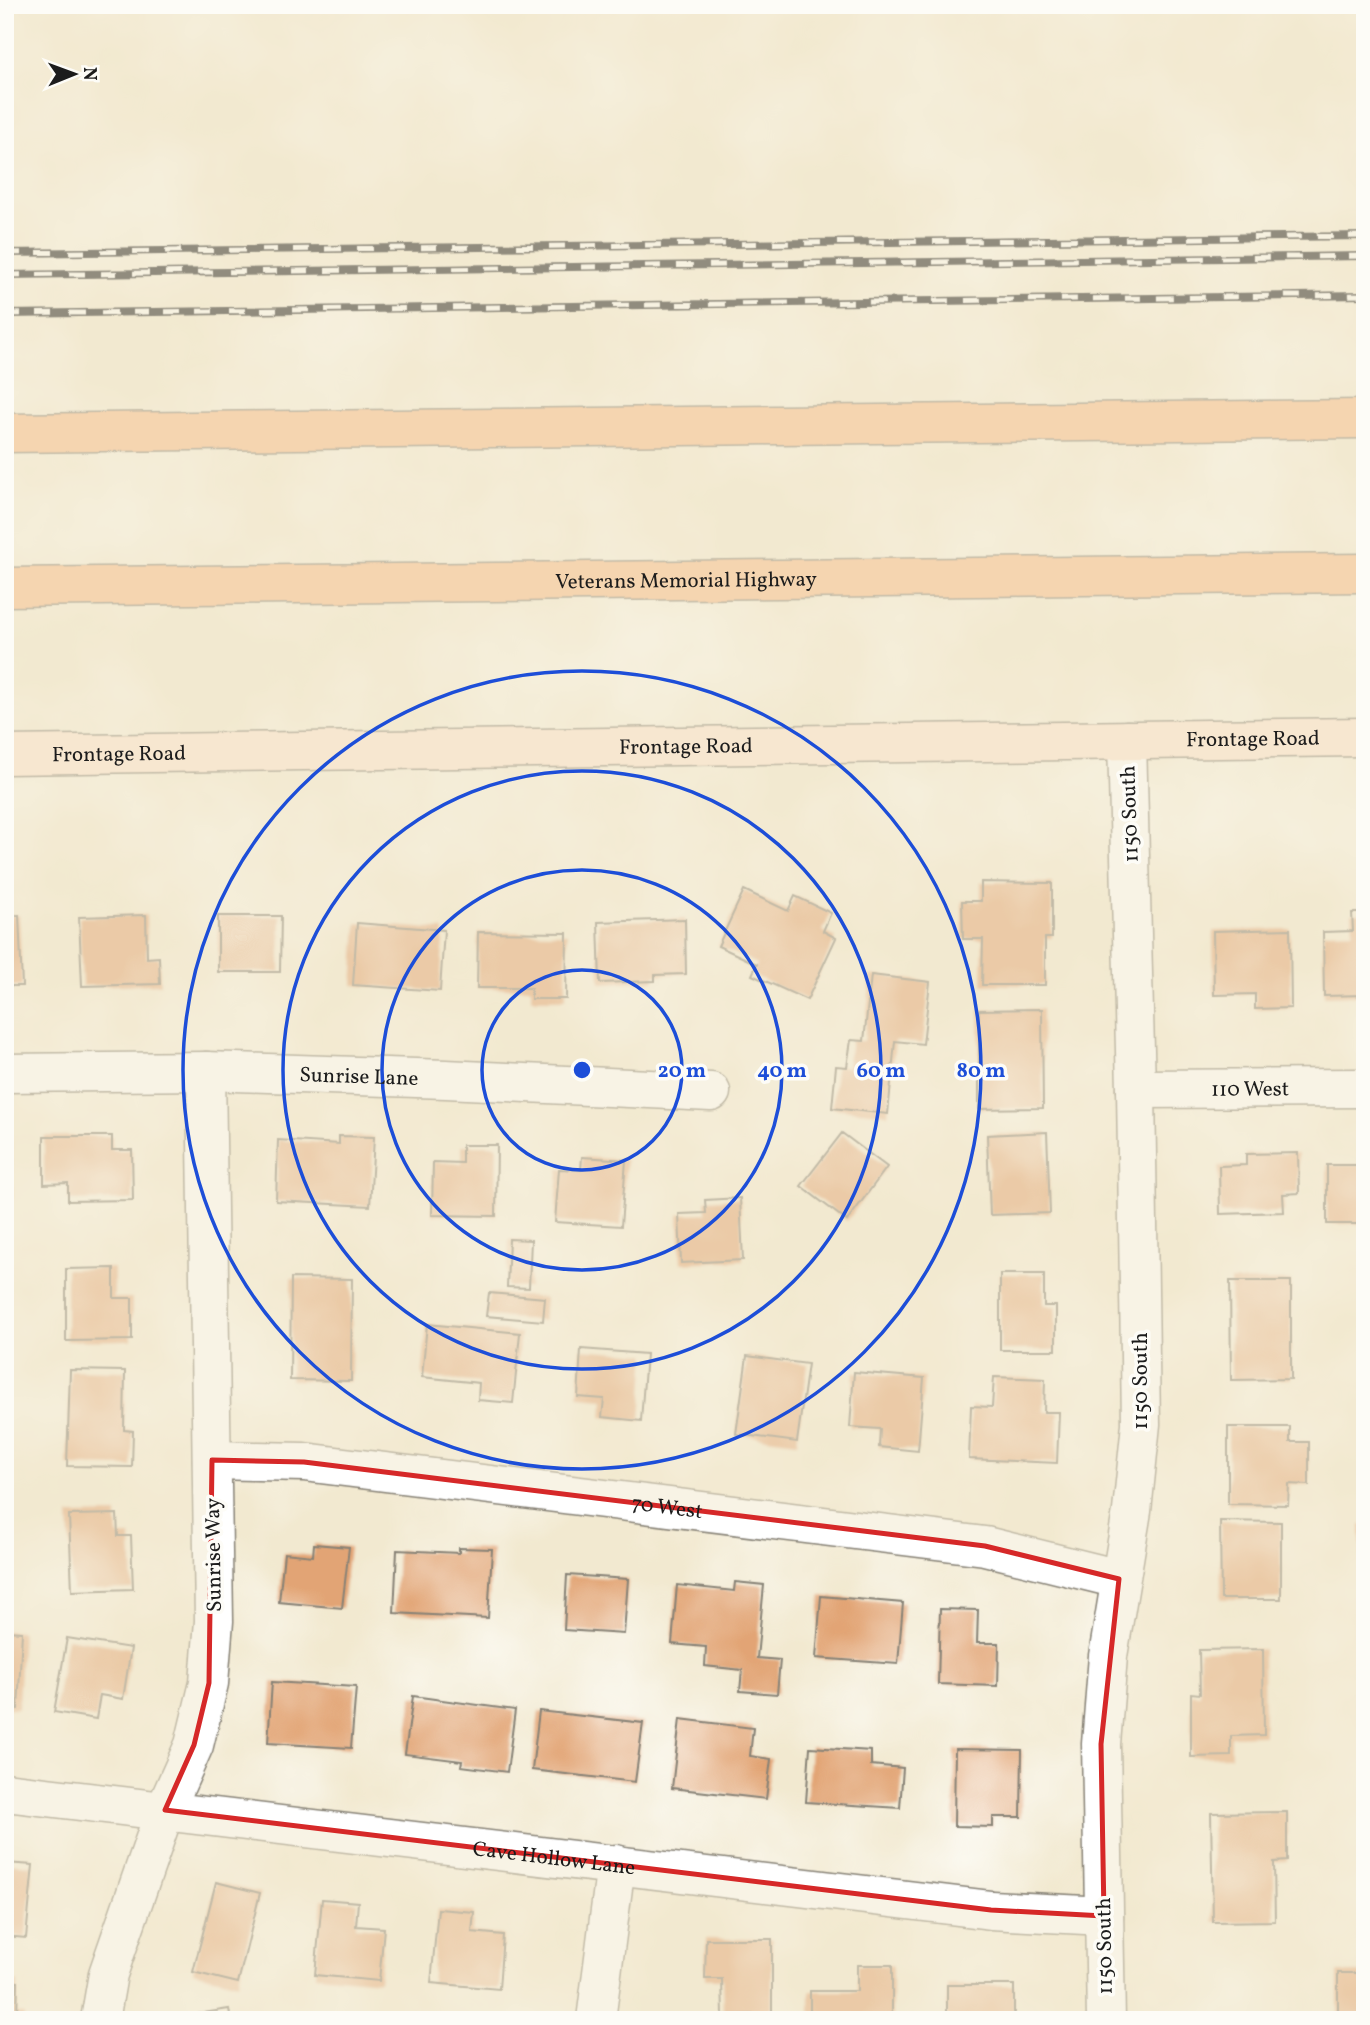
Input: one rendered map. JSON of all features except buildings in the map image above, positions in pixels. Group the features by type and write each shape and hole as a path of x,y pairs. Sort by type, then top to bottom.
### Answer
{"highway":[{"path":"5,433 1365,419"},
{"name":"Veterans Memorial Highway","path":"5,587 1365,573"}],"street":[{"name":"Frontage Road","path":"5,755 1365,737"},
{"name":"1150 South","path":"1106,2020 1101,1744 1108,1656 1132,1511 1141,1424 1127,740"},
{"name":"Sunrise Lane","path":"5,1073 206,1072 446,1079 711,1092"},
{"name":"Sunrise Way","path":"100,2020 108,1974 165,1810 194,1745 209,1683 214,1621 206,1072"},
{"name":"110 West","path":"1136,1089 1365,1088"},
{"name":"70 West","path":"212,1460 304,1462 985,1546 1119,1579"},
{"name":"Cave Hollow Lane","path":"5,1792 991,1910 1104,1916"},
{"path":"596,2020 616,1864"}],"highlighted area":[{"path":"212,1460 304,1462 985,1546 1119,1579 1101,1744 1104,1916 991,1910 165,1810 194,1745 209,1683"}],"railway":[{"path":"5,253 1365,236"},
{"path":"5,275 1365,256"},
{"path":"5,314 1365,295"}]}
